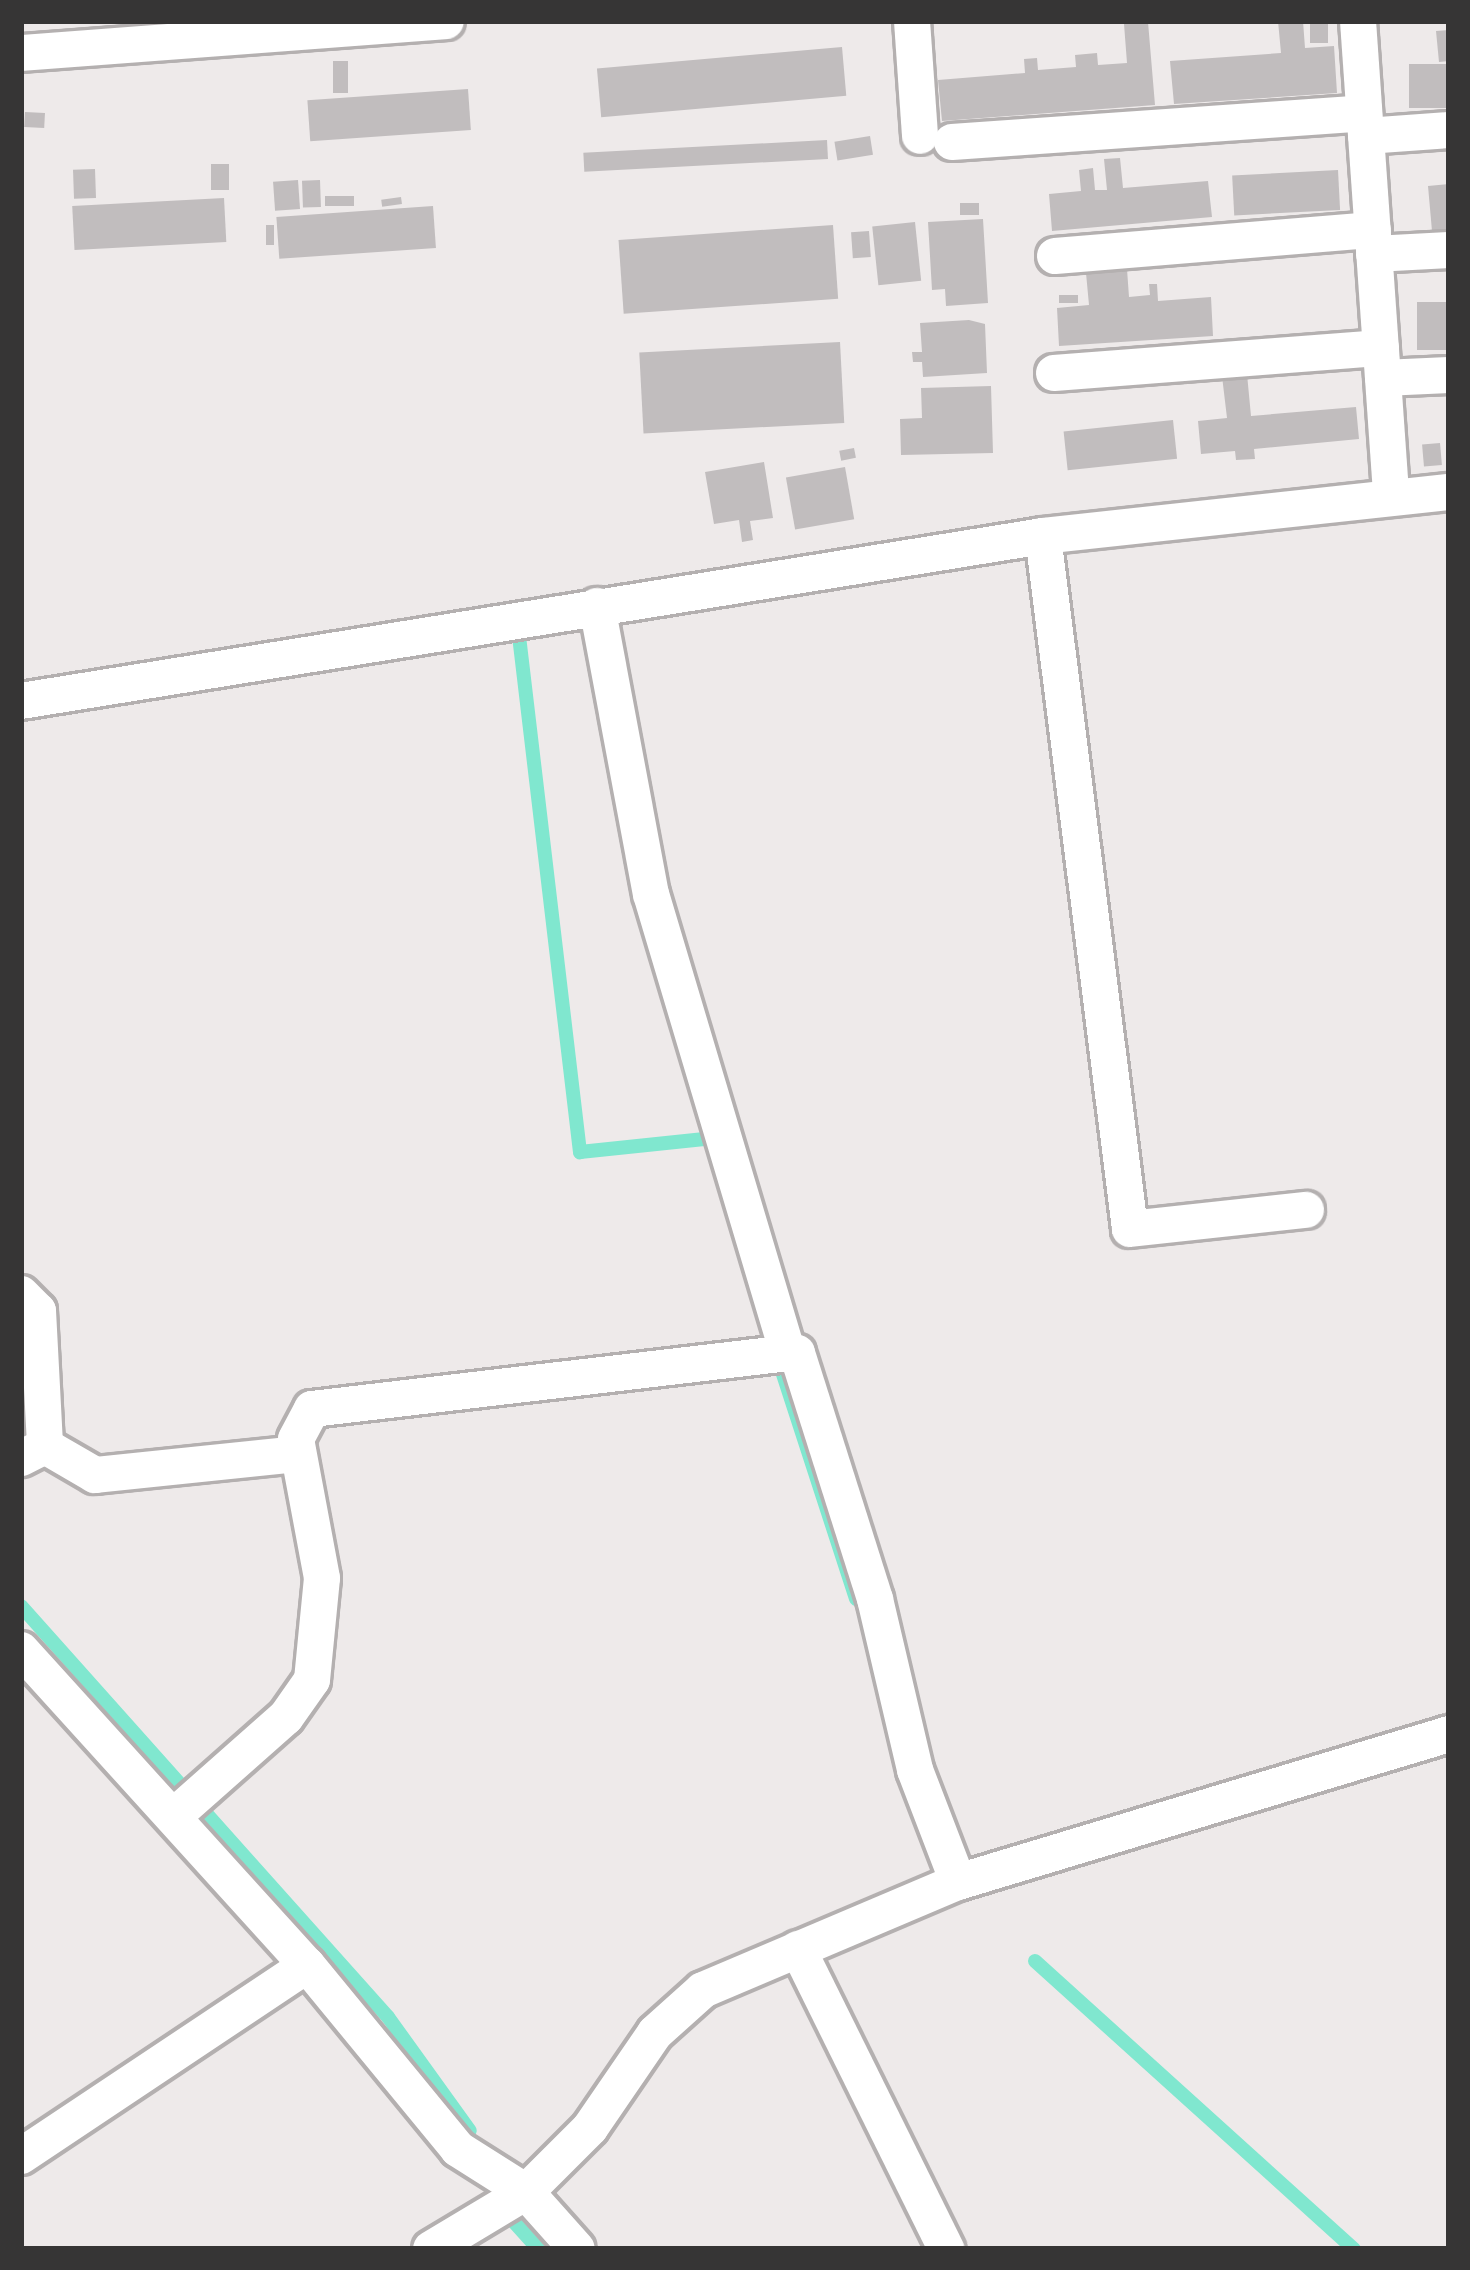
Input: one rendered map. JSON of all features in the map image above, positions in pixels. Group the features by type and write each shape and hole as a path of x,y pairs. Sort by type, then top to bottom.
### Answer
{"street":[{"path":"21,53 446,21"},
{"path":"912,21 936,139 1365,124 1449,130"},
{"path":"1358,21 1390,496"},
{"path":"1055,256 1373,242 1449,250"},
{"path":"1054,373 1382,363 1449,375"},
{"path":"21,701 1043,536 1449,492"},
{"path":"1043,536 1130,1229 1306,1210"},
{"path":"597,606 651,894 788,1353"},
{"path":"21,1294 38,1311 33,1452 95,1475 298,1454"},
{"path":"186,1805 286,1717 312,1680 322,1578 296,1439 313,1409 797,1353 875,1599 916,1770 958,1882"},
{"path":"21,1650 186,1805 307,1965 458,2149 526,2192 577,2249"},
{"path":"431,2249 526,2192 590,2128 656,2032 687,2004 798,1949 958,1882 1449,1734"},
{"path":"798,1949 946,2249"},
{"path":"21,2156 307,1965"}],"building":[{"path":"1278,21 1303,21 1305,48 1334,46 1337,93 1174,104 1170,61 1281,53"},
{"path":"1310,21 1328,21 1328,43 1310,43"},
{"path":"1148,22 1155,105 942,121 938,80 1025,73 1024,59 1037,58 1038,70 1076,67 1075,55 1097,53 1098,65 1127,63 1124,24"},
{"path":"1449,30 1449,61 1439,62 1436,31"},
{"path":"842,47 846,96 601,117 597,68"},
{"path":"333,61 348,61 348,93 333,93"},
{"path":"1409,64 1449,64 1449,108 1409,108"},
{"path":"468,89 471,130 310,141 307,100"},
{"path":"25,112 45,113 44,128 24,127"},
{"path":"870,136 873,155 837,160 834,142"},
{"path":"827,140 828,159 584,172 583,153"},
{"path":"1120,158 1123,188 1208,181 1212,217 1052,231 1049,194 1081,191 1079,170 1093,168 1095,190 1107,190 1104,159"},
{"path":"211,164 229,164 229,190 211,190"},
{"path":"95,169 96,198 74,199 73,170"},
{"path":"1338,170 1340,210 1234,215 1232,176"},
{"path":"298,180 300,209 275,211 273,182"},
{"path":"320,180 321,207 303,208 302,181"},
{"path":"1449,184 1449,229 1432,231 1428,186"},
{"path":"325,196 354,196 354,206 325,206"},
{"path":"401,197 402,204 382,207 381,200"},
{"path":"224,198 226,242 75,250 72,206"},
{"path":"960,203 979,203 979,215 960,215"},
{"path":"433,206 436,248 279,259 276,217"},
{"path":"983,219 988,303 946,306 945,289 932,290 928,222"},
{"path":"915,222 921,281 878,285 872,226"},
{"path":"266,225 274,225 274,245 266,245"},
{"path":"833,225 838,299 624,314 619,240"},
{"path":"869,231 871,257 853,258 851,232"},
{"path":"1127,269 1129,297 1150,295 1149,284 1157,284 1158,301 1211,297 1213,336 1059,346 1057,308 1089,305 1086,273"},
{"path":"1059,295 1078,295 1078,303 1059,303"},
{"path":"1417,302 1449,302 1449,350 1417,350"},
{"path":"969,320 985,324 987,373 923,377 922,362 913,362 912,352 922,352 920,323"},
{"path":"840,342 844,423 644,433 639,353"},
{"path":"1247,374 1251,416 1356,407 1359,439 1254,449 1255,459 1236,460 1235,451 1201,454 1198,421 1227,418 1222,376"},
{"path":"991,386 993,453 901,455 900,419 922,418 921,388"},
{"path":"1173,420 1177,459 1068,470 1064,431"},
{"path":"1440,443 1442,465 1424,466 1422,445"},
{"path":"854,448 856,458 841,461 839,451"},
{"path":"764,462 773,518 750,521 753,540 742,542 739,520 714,524 705,472"},
{"path":"845,467 854,519 795,530 786,477"}],"waterway":[{"path":"519,636 580,1152 704,1139"},
{"path":"780,1365 856,1599"},
{"path":"21,1606 388,2017 470,2131"},
{"path":"1035,1961 1354,2249"},
{"path":"514,2222 538,2249"}]}
